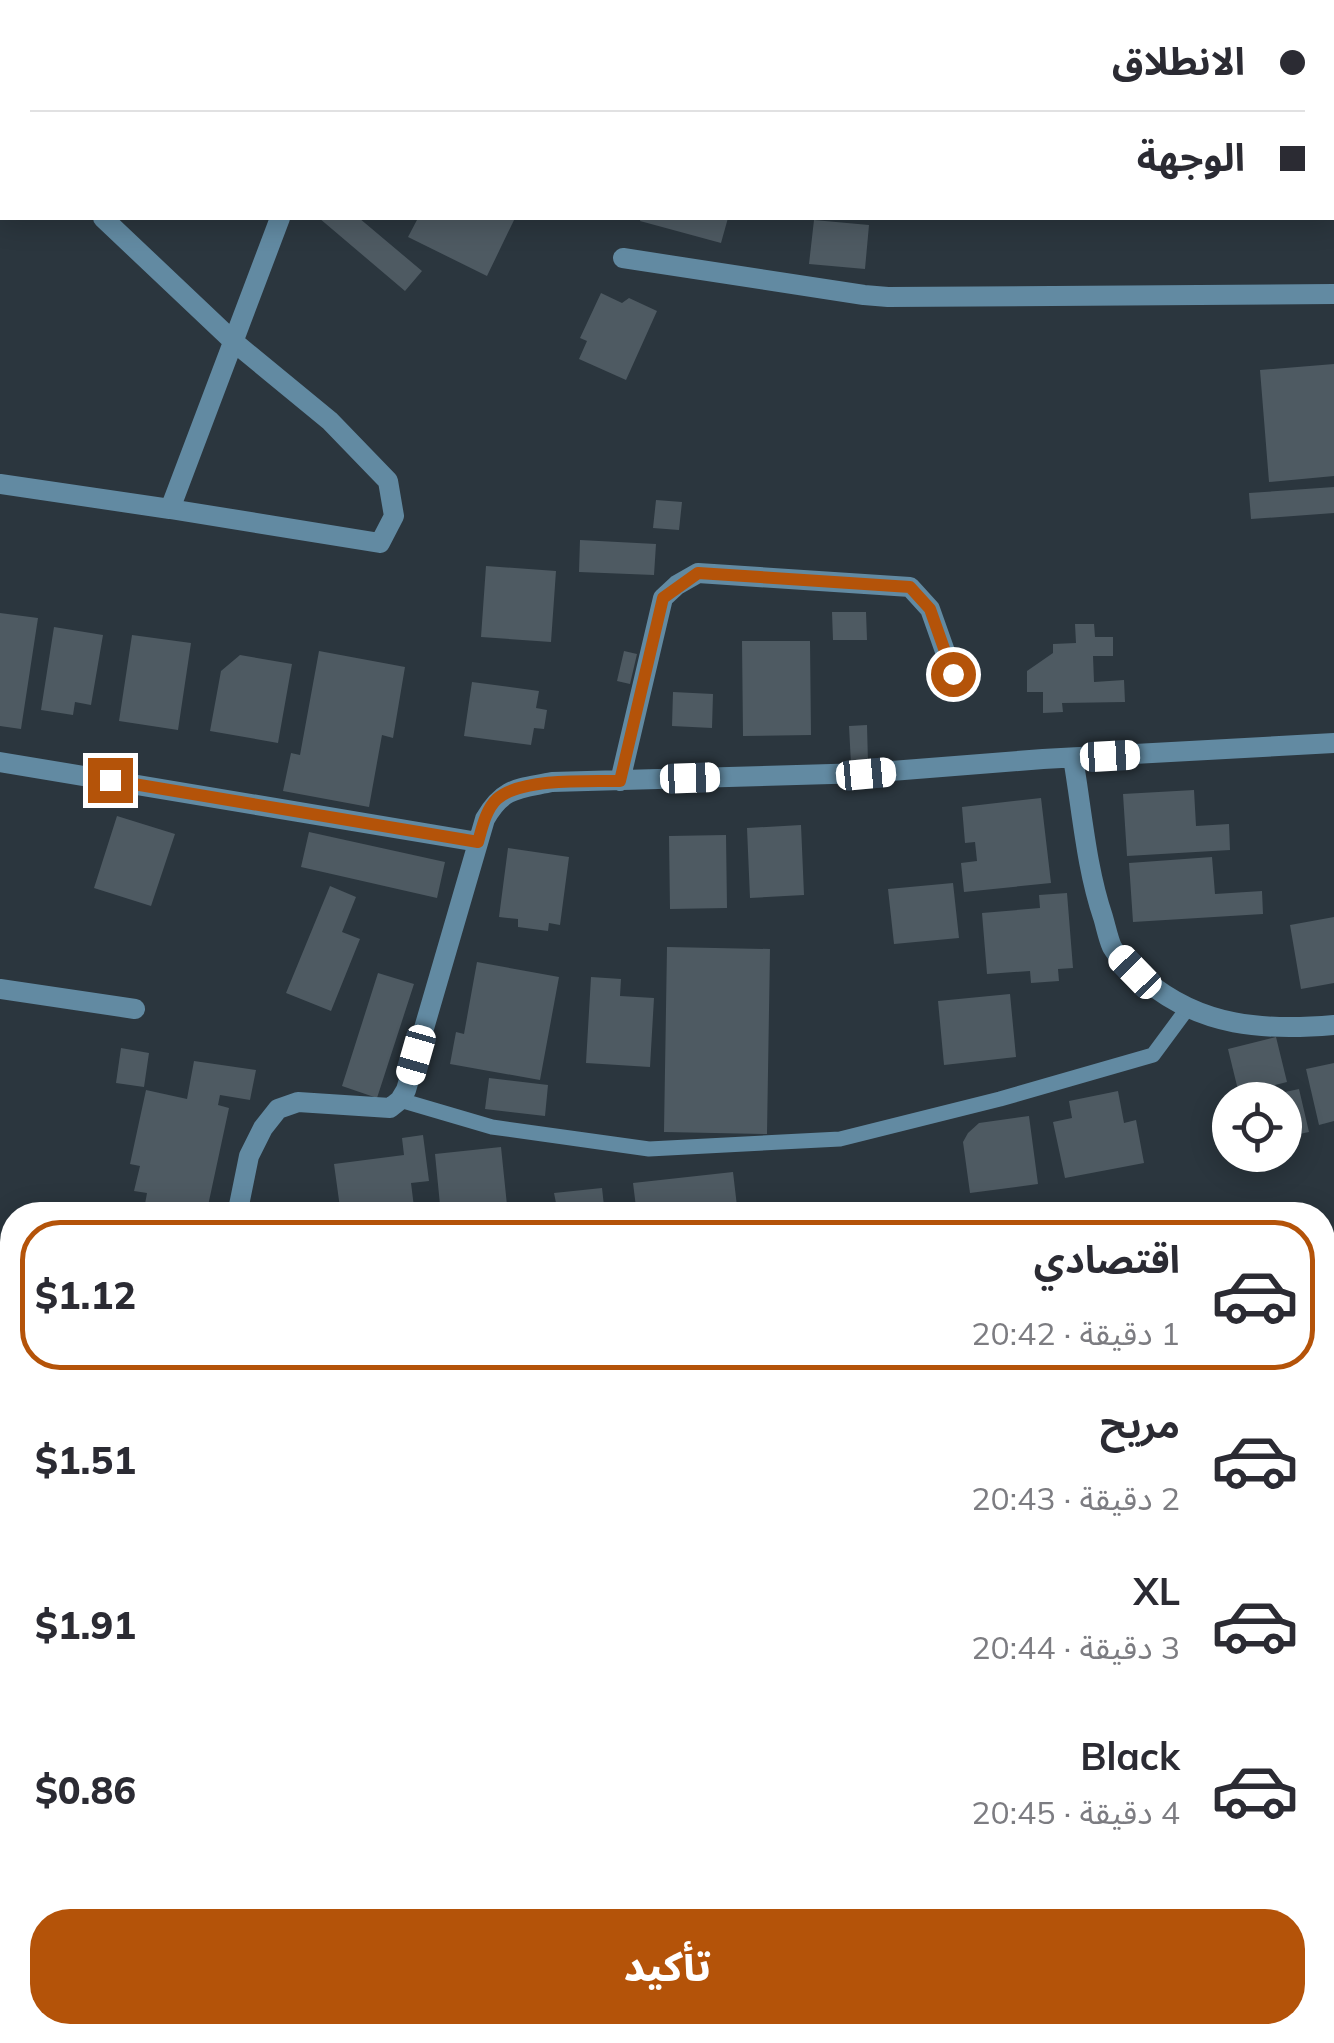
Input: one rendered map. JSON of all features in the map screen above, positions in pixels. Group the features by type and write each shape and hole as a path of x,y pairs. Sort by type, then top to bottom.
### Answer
{"street":[{"path":"0,484 380,543 394,516 388,481 330,421 234,342 105,220"},
{"path":"170,509 279,220"},
{"path":"623,258 888,297 1334,294"},
{"path":"620,781 663,598 698,573 910,587 930,609 953,674"},
{"path":"240,1202 249,1156 262,1128 278,1110 298,1102 390,1108 400,1100 485,819 496,799 516,789 552,782 866,774 1334,743"},
{"path":"1073,758 1096,898 1113,949 1160,993 1187,1009 1249,1026 1290,1029 1334,1025"},
{"path":"0,762 478,842"},
{"path":"0,989 135,1008"}],"lane":[{"path":"400,1100 492,1127 648,1149 840,1139 1153,1055 1187,1009"}],"building":[{"path":"321,220 361,220 422,271 405,291"},
{"path":"417,220 514,220 487,276 408,237"},
{"path":"640,220 727,220 721,243"},
{"path":"814,220 869,225 865,269 809,264"},
{"path":"601,293 622,303 629,298 657,311 626,380 579,359 587,341 580,338"},
{"path":"1334,364 1334,476 1269,482 1260,370"},
{"path":"1334,487 1334,513 1251,519 1249,493"},
{"path":"656,500 682,502 679,530 653,528"},
{"path":"580,540 656,544 654,575 579,572"},
{"path":"486,566 556,571 551,642 481,637"},
{"path":"832,612 866,612 867,640 833,640"},
{"path":"0,613 38,618 21,729 0,726"},
{"path":"1075,624 1094,624 1095,637 1113,637 1113,656 1093,656 1094,682 1124,680 1125,702 1062,703 1063,712 1043,713 1043,692 1027,692 1027,671 1053,653 1053,644 1076,643"},
{"path":"54,627 103,635 91,705 75,702 73,715 41,710"},
{"path":"132,635 191,643 178,730 119,721"},
{"path":"742,641 810,641 811,735 743,736"},
{"path":"319,651 405,667 393,738 382,735 369,807 283,791 291,753 300,755"},
{"path":"624,651 637,654 630,684 617,681"},
{"path":"240,655 292,664 278,743 210,731 221,671"},
{"path":"472,682 539,691 536,708 547,710 544,729 534,728 531,745 464,736"},
{"path":"673,692 713,694 712,728 672,726"},
{"path":"867,725 868,763 851,764 849,726"},
{"path":"1194,790 1196,826 1229,824 1230,850 1127,856 1123,794"},
{"path":"1041,798 1051,883 964,892 961,863 977,861 975,842 965,843 962,807"},
{"path":"117,816 175,834 151,906 94,888"},
{"path":"801,825 804,895 750,898 747,828"},
{"path":"309,832 445,862 437,898 301,867"},
{"path":"726,835 727,908 670,909 669,836"},
{"path":"508,848 569,857 560,925 549,923 548,931 518,927 518,919 499,917"},
{"path":"1212,857 1215,894 1262,891 1263,914 1133,922 1129,863"},
{"path":"953,883 959,938 894,944 888,889"},
{"path":"330,886 356,897 342,932 360,939 331,1011 286,993"},
{"path":"1067,893 1073,968 1058,969 1059,981 1031,983 1030,971 987,974 982,913 1040,908 1039,895"},
{"path":"1334,917 1334,983 1301,989 1290,925"},
{"path":"667,947 770,949 767,1134 664,1132"},
{"path":"477,962 559,977 540,1080 450,1064 456,1032 464,1034"},
{"path":"378,973 414,984 377,1098 342,1086"},
{"path":"591,977 621,979 620,996 654,998 650,1067 586,1063"},
{"path":"1010,994 1016,1057 944,1065 938,1001"},
{"path":"1276,1037 1287,1082 1236,1082 1228,1049"},
{"path":"121,1048 149,1053 144,1087 116,1083"},
{"path":"194,1061 256,1070 250,1100 220,1095 218,1105 229,1108 209,1202 145,1202 147,1193 134,1191 140,1166 130,1164 146,1090 187,1099"},
{"path":"1334,1063 1334,1121 1319,1125 1306,1069"},
{"path":"489,1078 548,1085 545,1116 485,1109"},
{"path":"1118,1091 1124,1123 1136,1120 1144,1163 1065,1178 1053,1122 1072,1118 1069,1101"},
{"path":"1302,1102 1309,1132 1302,1133"},
{"path":"1029,1116 1038,1184 970,1193 963,1142 968,1133 979,1123"},
{"path":"423,1135 429,1181 411,1183 413,1202 339,1202 334,1164 404,1155 402,1138"},
{"path":"501,1147 507,1202 440,1202 435,1154"},
{"path":"733,1172 736,1202 635,1202 633,1183"},
{"path":"602,1188 604,1202 556,1202 554,1193"}],"route":[{"path":"110,780 478,842 496,799 516,789 552,782 620,781 663,598 698,573 910,587 930,609 953,674"}]}
